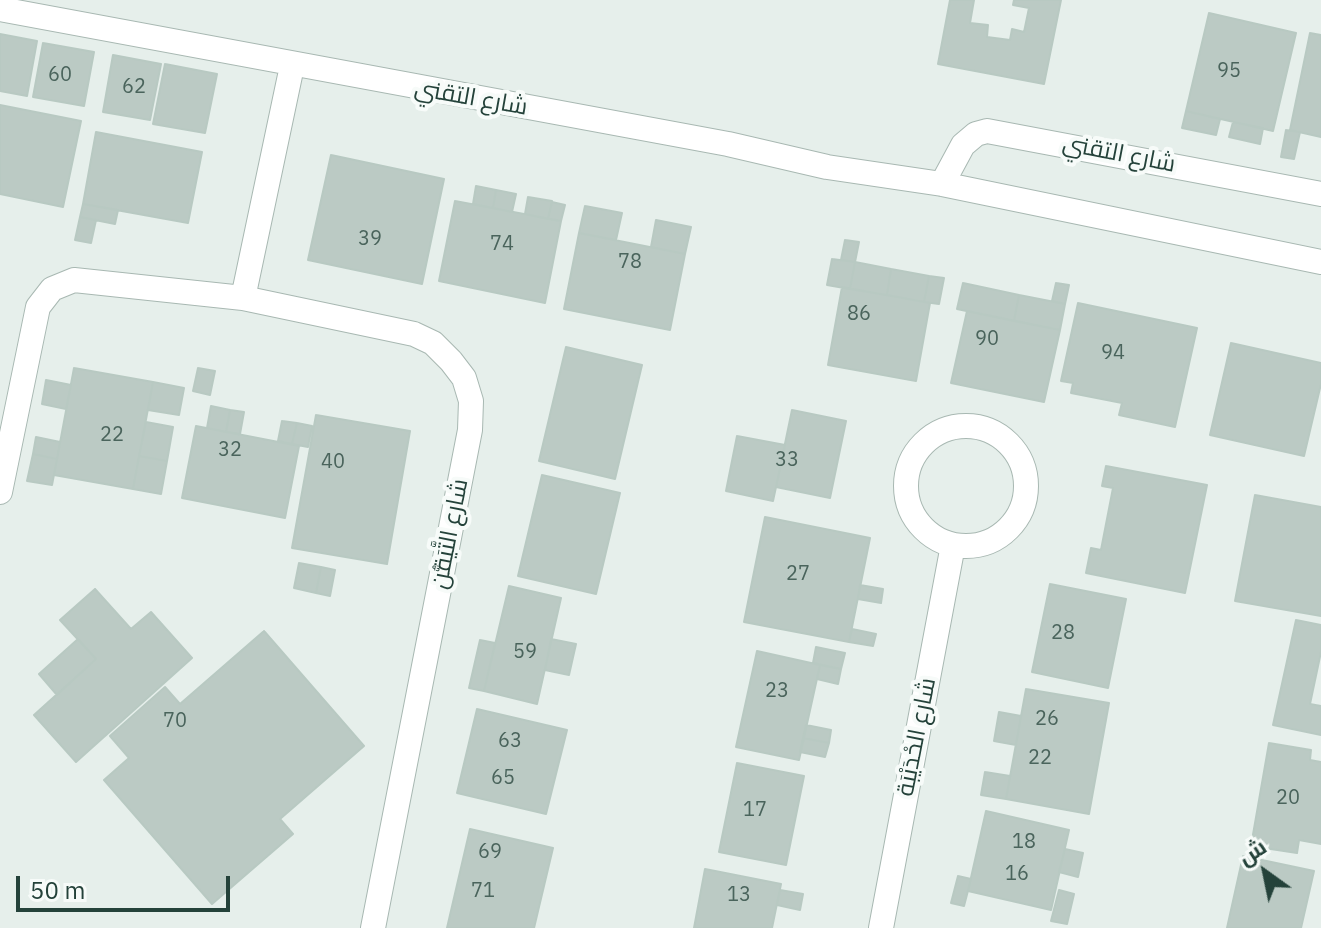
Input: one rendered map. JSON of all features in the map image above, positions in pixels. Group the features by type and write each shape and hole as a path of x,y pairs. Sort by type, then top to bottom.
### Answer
{"street":[{"name":"شارع التقني","path":"0,9 292,66 728,144 827,167 942,184 1321,262"},
{"path":"243,298 292,66"},
{"name":"شارع التقني","path":"942,184 963,145 976,134 987,131 1321,194"},
{"name":"شارع التَّيَقُّن","path":"0,492 38,307 52,289 87,279 243,298 414,334 433,343 464,378 471,401 470,430 373,928"},
{"path":"966,426 991,431 1011,446 1023,468 1026,492 1018,517 1001,535 978,545 953,545 930,535 913,516 905,492 908,467 921,445 942,431 966,426"},
{"name":"شارع الحْدَيْبَة","path":"881,928 953,545"}],"building":[{"path":"950,0 974,0 970,23 988,25 987,37 1010,40 1012,29 1024,32 1029,8 1013,5 1014,0 1061,0 1044,84 938,64"},
{"path":"1209,13 1296,33 1273,131 1186,111"},
{"path":"1310,33 1321,35 1321,137 1290,130"},
{"path":"0,34 37,41 27,96 0,91"},
{"path":"43,43 94,52 84,106 33,97"},
{"path":"113,55 161,64 150,120 103,112"},
{"path":"165,64 217,74 205,133 153,124"},
{"path":"0,105 81,121 63,207 0,194"},
{"path":"1186,111 1220,119 1216,135 1182,128"},
{"path":"1233,122 1263,128 1260,144 1229,137"},
{"path":"1286,130 1300,132 1294,159 1281,157"},
{"path":"96,132 202,152 188,223 83,204"},
{"path":"331,155 444,179 422,284 308,260"},
{"path":"476,186 496,190 493,208 473,204"},
{"path":"496,190 516,194 512,212 493,208"},
{"path":"528,197 552,201 548,219 525,214"},
{"path":"455,201 561,221 545,303 439,281"},
{"path":"552,202 565,205 561,221 548,219"},
{"path":"83,204 118,210 115,224 80,217"},
{"path":"585,206 622,213 616,240 579,233"},
{"path":"80,217 96,220 91,243 75,240"},
{"path":"656,220 691,227 685,254 651,247"},
{"path":"579,233 685,254 670,330 564,309"},
{"path":"845,240 859,242 855,262 841,260"},
{"path":"832,259 855,262 850,289 827,285"},
{"path":"855,262 891,269 887,295 850,289"},
{"path":"891,269 929,276 924,302 887,295"},
{"path":"929,276 944,278 939,304 924,302"},
{"path":"963,283 1019,295 1014,321 957,309"},
{"path":"1056,283 1069,285 1065,304 1052,301"},
{"path":"842,287 930,303 916,381 828,365"},
{"path":"1019,295 1065,304 1060,330 1014,321"},
{"path":"1078,303 1197,328 1175,427 1119,415 1122,403 1071,393 1073,383 1061,381"},
{"path":"967,311 1060,330 1044,402 951,383"},
{"path":"1231,343 1321,363 1321,384 1304,456 1210,435"},
{"path":"566,347 642,365 615,479 539,461"},
{"path":"74,368 153,382 133,489 54,475"},
{"path":"198,368 215,371 210,395 193,391"},
{"path":"46,380 71,385 66,409 42,404"},
{"path":"153,382 184,388 179,415 148,410"},
{"path":"211,406 230,410 226,432 207,428"},
{"path":"230,410 244,412 240,434 226,432"},
{"path":"792,410 846,421 830,498 776,487"},
{"path":"316,415 410,431 387,564 292,548"},
{"path":"282,421 297,423 292,444 278,441"},
{"path":"146,422 173,427 167,461 139,456"},
{"path":"297,423 312,426 308,447 292,444"},
{"path":"196,426 299,446 285,518 182,498"},
{"path":"737,436 785,445 773,501 726,491"},
{"path":"36,437 60,442 57,459 33,454"},
{"path":"33,454 57,459 52,485 27,481"},
{"path":"139,456 167,461 161,494 133,489"},
{"path":"1106,466 1207,485 1185,593 1086,573 1091,548 1101,550 1113,488 1102,486"},
{"path":"542,475 620,493 596,594 518,576"},
{"path":"1255,495 1321,507 1321,616 1235,601"},
{"path":"765,517 870,538 849,642 744,622"},
{"path":"299,563 321,567 316,593 294,588"},
{"path":"321,567 335,570 330,596 316,593"},
{"path":"1050,584 1126,599 1108,688 1032,672"},
{"path":"860,585 883,589 881,603 858,599"},
{"path":"509,586 561,598 537,704 484,691"},
{"path":"95,589 131,629 151,612 192,658 76,762 34,715 96,659 60,620"},
{"path":"1296,620 1321,625 1321,652 1310,704 1321,706 1321,735 1273,725"},
{"path":"852,629 876,634 873,646 849,642"},
{"path":"264,631 364,746 280,819 293,834 212,904 104,780 129,758 110,736 165,687 180,704"},
{"path":"78,639 96,659 57,695 39,674"},
{"path":"551,639 576,644 569,675 545,670"},
{"path":"480,640 495,643 484,691 469,688"},
{"path":"816,647 845,653 841,669 813,663"},
{"path":"757,651 820,665 799,760 736,747"},
{"path":"820,665 841,669 838,684 817,679"},
{"path":"1026,689 1109,703 1089,814 1006,799"},
{"path":"477,709 567,730 546,814 457,793"},
{"path":"999,712 1021,716 1016,745 994,741"},
{"path":"806,725 831,730 829,743 803,738"},
{"path":"803,738 829,743 825,757 800,752"},
{"path":"1269,743 1311,750 1310,760 1321,762 1321,844 1299,840 1297,853 1251,846"},
{"path":"737,763 804,776 786,865 719,852"},
{"path":"985,772 1010,776 1006,799 981,795"},
{"path":"986,811 1069,830 1051,910 968,891"},
{"path":"470,829 553,848 534,928 447,928"},
{"path":"1065,849 1083,853 1078,877 1059,872"},
{"path":"1243,856 1314,871 1301,928 1227,928"},
{"path":"705,869 781,884 772,928 694,928"},
{"path":"958,876 971,879 964,906 951,903"},
{"path":"780,890 803,894 800,910 777,905"},
{"path":"1059,890 1074,894 1067,924 1051,921"}]}
